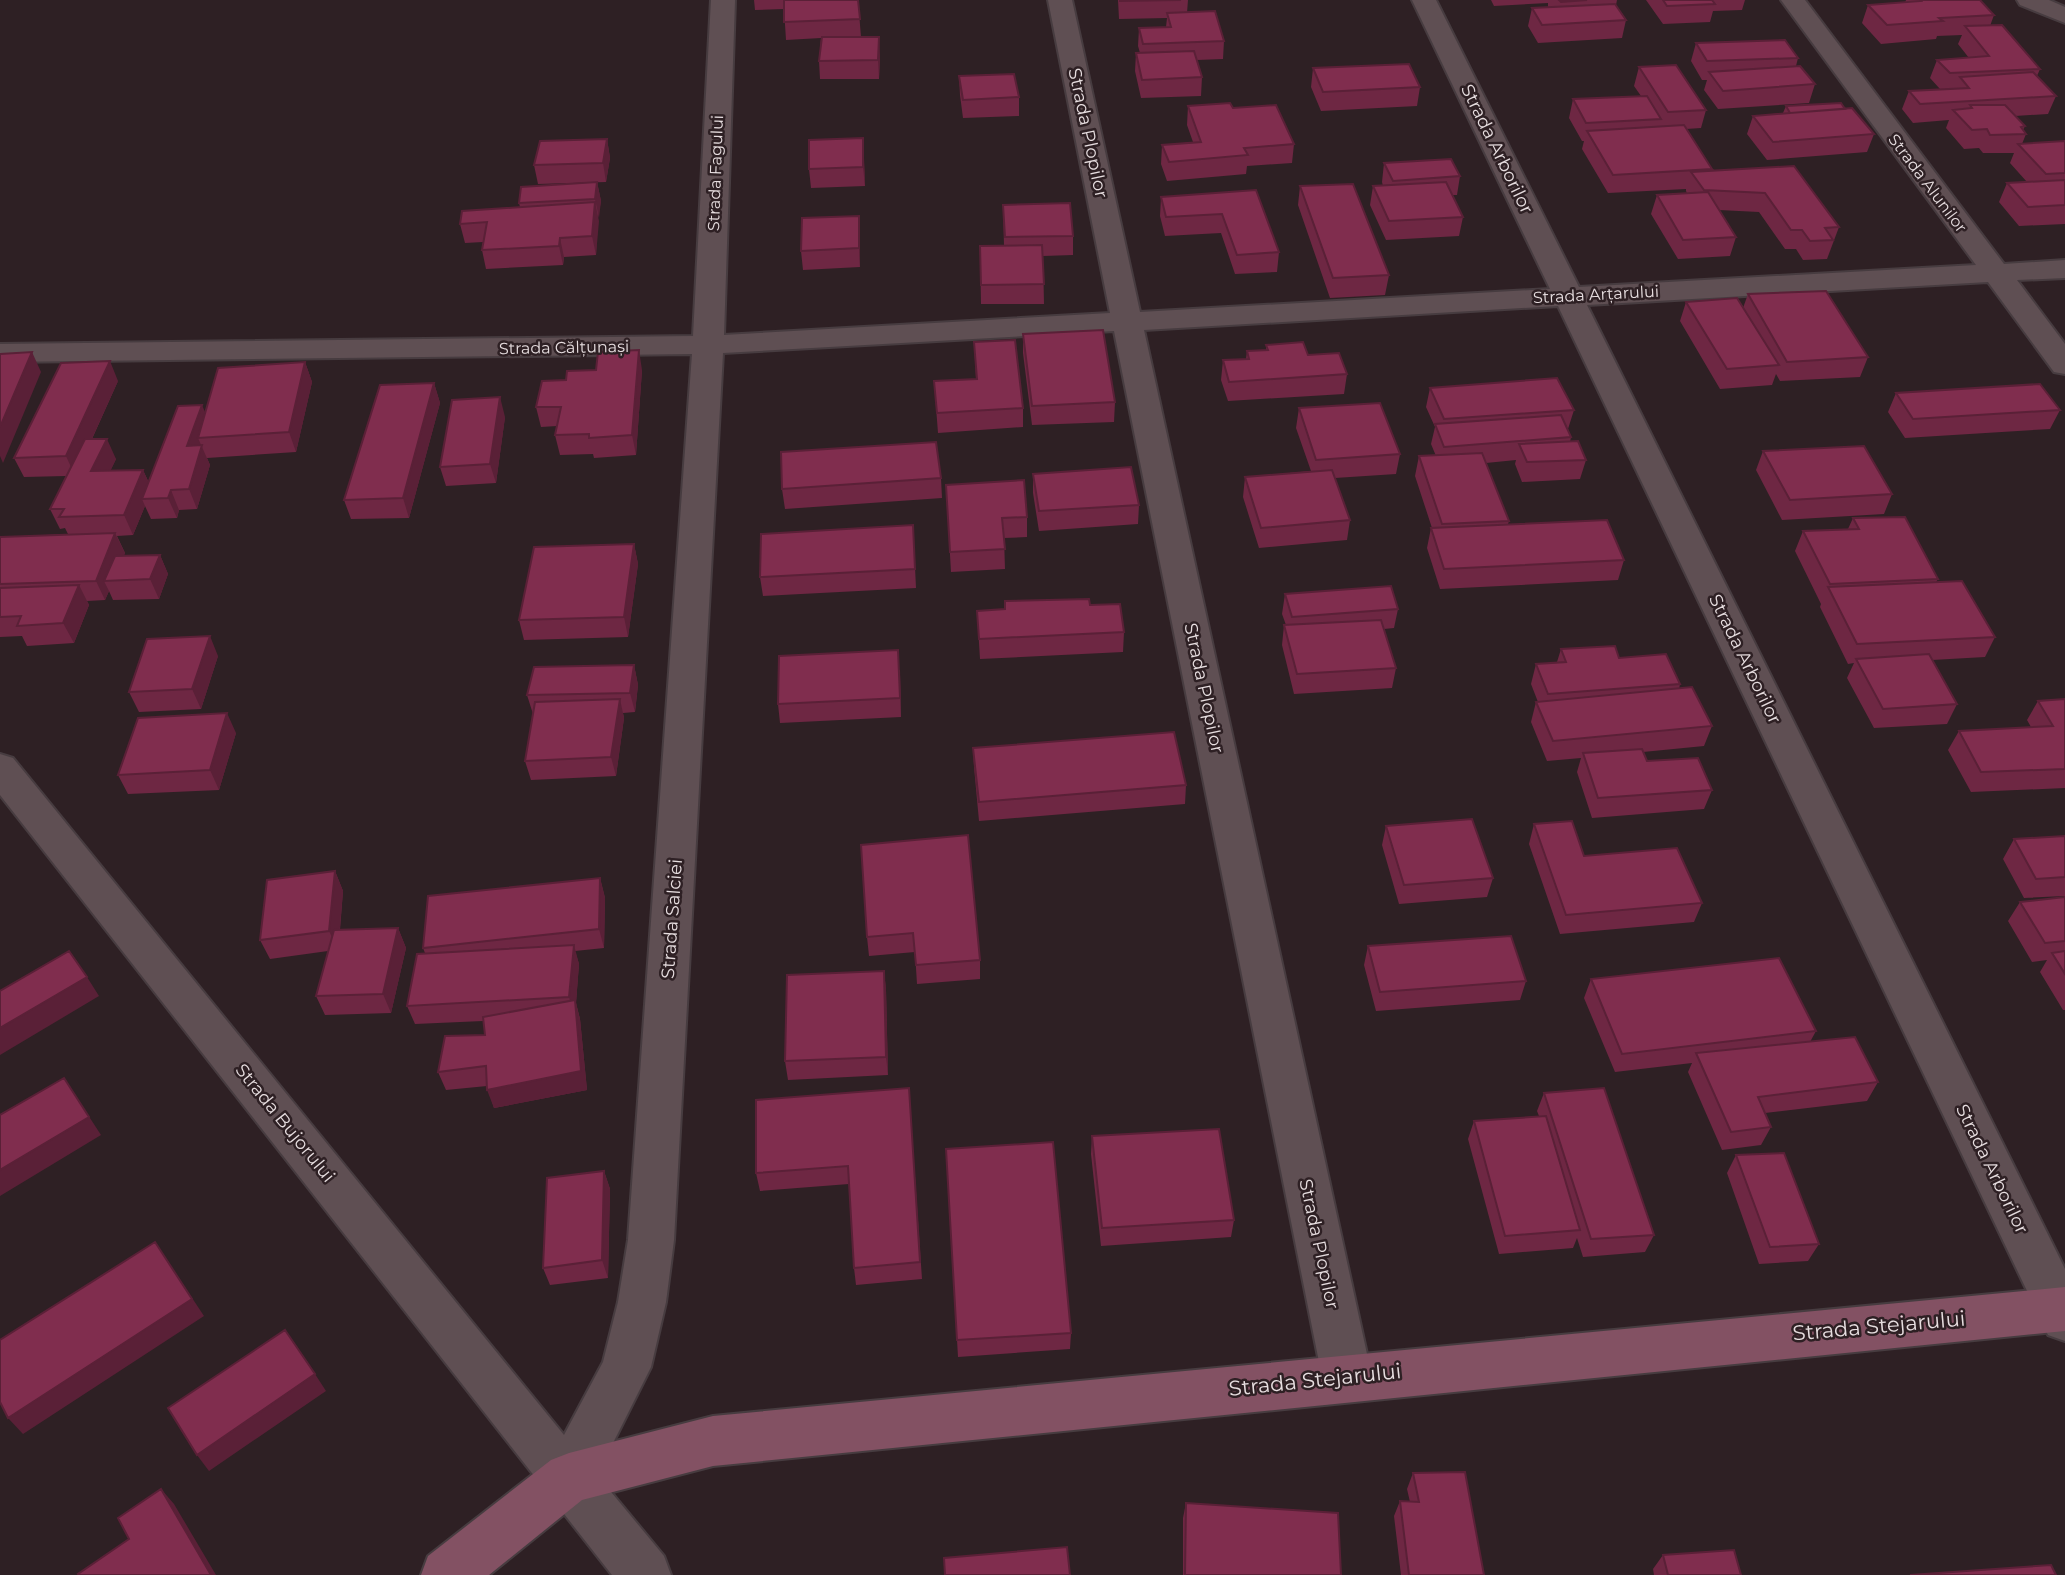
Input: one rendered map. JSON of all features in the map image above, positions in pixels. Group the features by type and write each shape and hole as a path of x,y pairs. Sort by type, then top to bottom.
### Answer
{"street":[{"name":"Strada Fagului","path":"708,345 723,0"},
{"name":"Strada Plopilor","path":"1060,0 1347,1377"},
{"name":"Strada Arborilor","path":"1424,0 2063,1312"},
{"name":"Strada Alunilor","path":"1793,0 2065,365"},
{"path":"2029,0 2065,16"},
{"name":"Strada Arțarului","path":"1128,320 2065,269"},
{"name":"Strada Călțunași","path":"0,354 708,345 1128,320"},
{"name":"Strada Salciei","path":"569,1478 626,1367 642,1302 651,1240 708,345"},
{"name":"Strada Bujorului","path":"0,768 645,1575"},
{"name":"Strada Stejarului","path":"569,1478 713,1441 1347,1377 2063,1312"},
{"path":"447,1575 569,1478"}],"building":[{"path":"784,0 858,0 860,19 784,22"},
{"path":"1663,0 1712,0 1715,4 1667,6"},
{"path":"1920,0 1980,0 1994,15 1939,18 1943,21 1887,25 1868,5"},
{"path":"1615,4 1626,20 1542,25 1532,8"},
{"path":"1215,11 1224,41 1143,44 1139,28 1171,27 1167,13"},
{"path":"2002,25 2040,69 1950,73 1937,60 1989,56 1965,26"},
{"path":"822,37 879,37 878,60 819,61"},
{"path":"1785,40 1798,58 1707,61 1696,43"},
{"path":"1194,51 1202,77 1142,80 1136,53"},
{"path":"1409,64 1420,87 1323,92 1313,68"},
{"path":"1676,65 1706,110 1668,112 1639,67"},
{"path":"1800,66 1815,84 1723,91 1709,72"},
{"path":"2033,72 2056,96 1920,104 1909,91 1969,88 1960,77"},
{"path":"1014,74 1019,97 963,100 959,76"},
{"path":"1647,96 1661,119 1586,123 1573,99"},
{"path":"1230,103 1233,108 1276,105 1294,144 1244,148 1248,155 1169,162 1162,145 1201,142 1188,106"},
{"path":"1841,103 1845,109 1790,113 1786,106"},
{"path":"1970,105 2005,105 2025,126 2021,127 2026,134 1990,135 1987,129 1972,130 1953,110 1972,108"},
{"path":"1852,108 1874,134 1773,142 1753,116"},
{"path":"1684,125 1712,169 1613,175 1587,131"},
{"path":"863,138 863,167 809,169 809,140"},
{"path":"607,139 603,163 534,165 540,141"},
{"path":"2065,141 2065,173 2046,174 2018,144"},
{"path":"1451,159 1460,176 1393,181 1384,163"},
{"path":"1794,166 1839,227 1825,228 1833,240 1810,241 1802,230 1791,230 1765,193 1704,190 1691,172"},
{"path":"2065,180 2065,205 2028,207 2007,183"},
{"path":"597,182 595,199 519,203 521,187"},
{"path":"1446,182 1463,217 1389,221 1373,186"},
{"path":"1353,184 1389,275 1333,278 1300,186"},
{"path":"1256,190 1279,252 1237,255 1222,214 1166,217 1161,197"},
{"path":"1708,192 1736,237 1683,240 1657,195"},
{"path":"595,202 592,236 560,238 559,246 482,250 487,222 460,224 462,211"},
{"path":"1070,203 1073,236 1005,237 1003,205"},
{"path":"859,216 859,248 801,251 802,218"},
{"path":"1042,245 1044,284 981,285 980,246"},
{"path":"1826,291 1868,357 1787,362 1748,294"},
{"path":"1737,298 1779,365 1727,369 1686,302"},
{"path":"1103,330 1115,402 1032,406 1023,334"},
{"path":"1015,340 1023,408 937,413 934,381 977,379 974,342"},
{"path":"1303,342 1308,355 1339,353 1347,374 1229,382 1223,360 1249,359 1247,351 1268,350 1266,345"},
{"path":"639,350 632,435 589,438 589,434 555,435 561,407 536,407 542,381 566,380 567,371 596,370 598,352"},
{"path":"32,352 0,427 0,354"},
{"path":"110,361 66,456 14,458 61,363"},
{"path":"305,362 289,432 198,438 218,368"},
{"path":"1557,378 1574,410 1444,419 1430,388"},
{"path":"434,383 403,498 344,500 380,385"},
{"path":"2040,384 2060,410 1913,419 1896,393"},
{"path":"500,397 490,464 440,467 452,400"},
{"path":"1380,403 1400,454 1316,460 1299,408"},
{"path":"202,405 187,446 202,445 189,489 171,490 168,498 142,499 178,406"},
{"path":"1561,415 1571,437 1444,447 1435,424"},
{"path":"85,439 107,439 91,471 143,470 124,515 59,517 64,509 50,509"},
{"path":"1578,441 1586,460 1527,462 1519,444"},
{"path":"936,442 941,478 782,489 781,452"},
{"path":"1864,446 1892,494 1790,500 1763,451"},
{"path":"1482,453 1509,521 1442,524 1419,456"},
{"path":"1131,467 1139,505 1039,511 1033,474"},
{"path":"1332,470 1350,520 1261,528 1245,477"},
{"path":"1024,480 1027,517 1002,518 1005,549 950,552 946,485"},
{"path":"1905,517 1938,579 1830,584 1803,531 1859,529 1853,518"},
{"path":"1607,520 1624,560 1444,569 1431,528"},
{"path":"913,525 915,569 760,577 761,534"},
{"path":"115,533 96,581 0,584 0,537"},
{"path":"634,544 624,617 519,620 534,547"},
{"path":"160,555 150,579 104,581 115,556"},
{"path":"1962,581 1995,637 1857,644 1828,587"},
{"path":"79,585 63,623 17,626 21,616 0,617 0,588"},
{"path":"1391,586 1398,609 1292,617 1285,594"},
{"path":"1089,599 1090,605 1120,604 1124,632 979,639 977,611 1005,609 1005,601"},
{"path":"1381,620 1396,668 1297,674 1284,625"},
{"path":"210,636 192,689 129,692 147,639"},
{"path":"1615,646 1619,658 1666,654 1680,684 1548,694 1536,664 1566,662 1561,649"},
{"path":"898,650 900,698 778,704 779,656"},
{"path":"1929,654 1957,704 1883,709 1856,659"},
{"path":"634,665 630,693 527,695 534,667"},
{"path":"1692,687 1712,726 1553,741 1536,702"},
{"path":"620,699 611,757 525,761 535,702"},
{"path":"2065,699 2065,769 1981,772 1959,731 2053,726 2038,701"},
{"path":"227,713 210,770 118,775 138,718"},
{"path":"1174,732 1186,785 979,802 973,748"},
{"path":"1642,749 1647,761 1698,758 1712,790 1598,798 1583,753"},
{"path":"1472,819 1493,878 1404,885 1386,826"},
{"path":"1572,821 1584,856 1677,848 1702,903 1566,915 1534,824"},
{"path":"968,835 980,960 916,965 913,933 867,937 861,845"},
{"path":"2065,836 2065,877 2036,879 2014,839"},
{"path":"335,871 329,931 260,940 267,880"},
{"path":"600,878 599,929 423,948 428,896"},
{"path":"2065,897 2065,941 2045,943 2020,902"},
{"path":"398,928 383,994 316,996 334,930"},
{"path":"1511,936 1526,981 1380,992 1368,946"},
{"path":"574,945 569,997 407,1006 417,954"},
{"path":"69,951 87,977 0,1028 0,991"},
{"path":"2065,951 2065,974 2052,953"},
{"path":"1779,958 1816,1031 1622,1054 1591,979"},
{"path":"884,971 886,1057 785,1061 787,975"},
{"path":"575,1000 581,1071 487,1090 486,1066 438,1072 445,1036 485,1035 483,1017"},
{"path":"1855,1037 1878,1082 1758,1097 1771,1127 1731,1132 1696,1053"},
{"path":"64,1078 89,1117 0,1170 0,1115"},
{"path":"909,1088 920,1262 854,1268 848,1166 756,1173 756,1100"},
{"path":"1604,1088 1654,1235 1591,1239 1544,1093"},
{"path":"1546,1116 1580,1230 1505,1236 1474,1121"},
{"path":"1219,1129 1234,1220 1102,1228 1092,1136"},
{"path":"1053,1142 1071,1333 957,1340 946,1149"},
{"path":"1784,1153 1819,1244 1770,1247 1736,1155"},
{"path":"604,1171 602,1260 543,1268 547,1178"},
{"path":"155,1242 192,1299 8,1418 0,1402 0,1340"},
{"path":"285,1330 315,1374 197,1455 168,1408"},
{"path":"1465,1472 1484,1575 1409,1575 1400,1501 1419,1502 1413,1473"},
{"path":"161,1489 211,1575 79,1575 129,1539 118,1518"},
{"path":"1186,1503 1338,1513 1341,1575 1185,1575"},
{"path":"1067,1547 1070,1575 945,1575 944,1558"},
{"path":"1734,1550 1741,1575 1668,1575 1663,1555"},
{"path":"2051,1565 2056,1575 1910,1575"}]}
